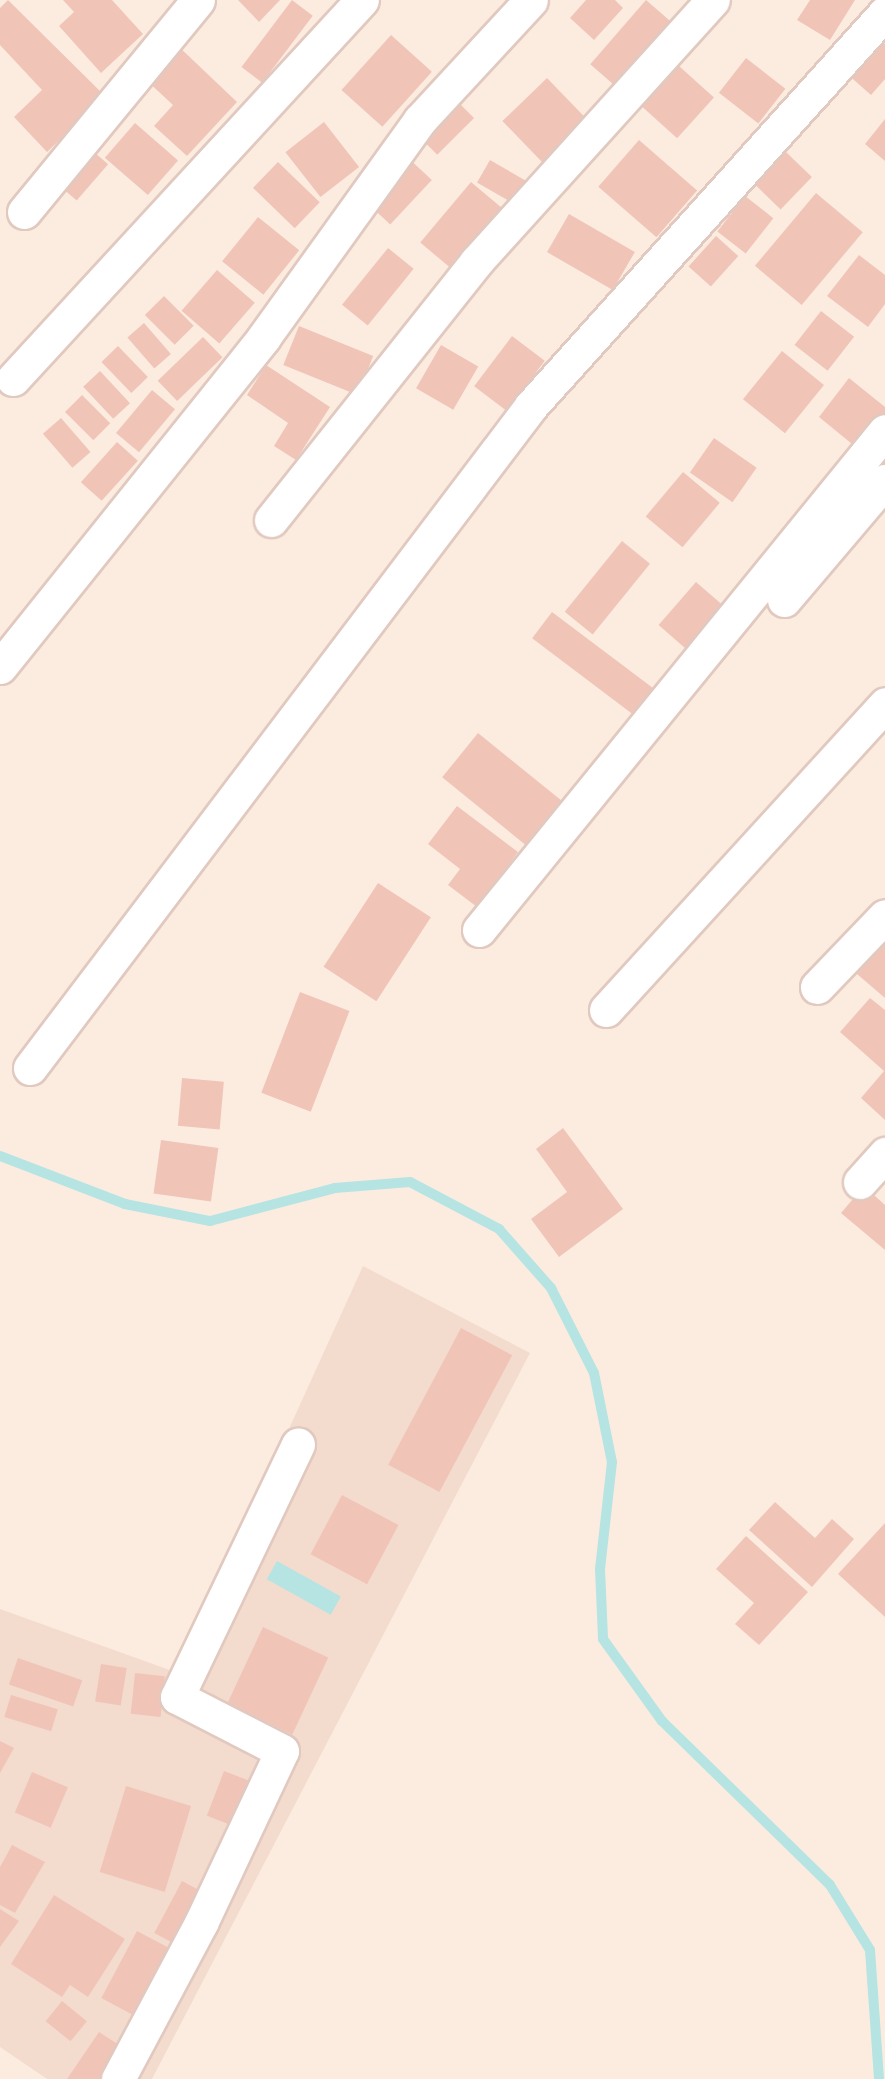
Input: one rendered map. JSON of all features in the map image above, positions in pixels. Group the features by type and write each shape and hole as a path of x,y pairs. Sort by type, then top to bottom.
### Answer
{"street":[{"path":"24,212 198,0"},
{"path":"13,379 362,0"},
{"path":"0,667 264,337 420,120 531,0"},
{"path":"271,520 476,262 713,0"},
{"path":"30,1068 531,406 885,13"},
{"path":"479,930 885,432"},
{"path":"784,600 885,481"},
{"path":"606,1010 885,704"},
{"path":"817,987 885,916"},
{"path":"860,1182 885,1154"},
{"path":"118,2079 201,1923 282,1751 177,1697 298,1445"}],"shaded area":[{"path":"363,1266 530,1353 152,2079 47,2079 0,2047 0,1609 178,1673"}],"water":[{"path":"277,1561 341,1596 331,1615 267,1579"}],"building":[{"path":"8,0 105,96 47,152 14,117 42,90 0,45 0,8"},
{"path":"63,0 112,0 143,34 101,73 59,26 74,12"},
{"path":"238,0 280,0 259,22"},
{"path":"292,0 313,16 262,83 241,67"},
{"path":"586,0 615,0 623,8 594,40 570,18"},
{"path":"646,0 680,30 624,94 590,64"},
{"path":"810,0 855,0 830,40 797,20"},
{"path":"391,35 432,72 382,127 341,90"},
{"path":"877,37 885,44 885,79 871,95 846,73"},
{"path":"176,44 237,102 187,156 154,126 173,105 144,78"},
{"path":"746,58 785,89 758,123 719,93"},
{"path":"679,66 714,97 677,138 642,107"},
{"path":"547,78 592,125 548,168 502,121"},
{"path":"450,94 474,118 437,155 413,131"},
{"path":"885,119 885,161 865,144"},
{"path":"324,122 359,167 320,197 285,152"},
{"path":"135,123 178,160 148,195 105,158"},
{"path":"639,140 697,191 656,237 598,187"},
{"path":"87,146 108,164 77,201 56,182"},
{"path":"786,152 812,177 781,209 755,184"},
{"path":"404,154 432,180 390,225 362,199"},
{"path":"490,160 535,186 522,209 477,183"},
{"path":"278,162 320,202 295,228 253,188"},
{"path":"471,182 510,215 459,275 420,243"},
{"path":"816,193 863,232 802,305 755,266"},
{"path":"745,196 773,218 746,254 717,231"},
{"path":"569,214 635,252 613,290 547,252"},
{"path":"258,217 299,250 263,295 222,261"},
{"path":"716,236 738,256 711,287 689,266"},
{"path":"388,248 414,269 368,325 342,305"},
{"path":"859,255 885,275 885,304 868,327 827,296"},
{"path":"217,270 255,303 219,344 182,311"},
{"path":"164,296 194,326 175,345 145,315"},
{"path":"821,311 854,337 828,371 795,345"},
{"path":"144,323 171,354 154,368 127,337"},
{"path":"299,326 373,356 357,395 283,365"},
{"path":"512,336 545,361 507,411 474,386"},
{"path":"203,337 222,357 177,401 158,381"},
{"path":"441,345 478,366 453,410 416,388"},
{"path":"118,346 148,377 131,393 101,362"},
{"path":"782,351 824,385 785,433 743,399"},
{"path":"266,365 330,407 296,460 274,446 288,423 247,395"},
{"path":"100,371 130,403 113,419 83,387"},
{"path":"849,378 885,407 885,425 863,453 819,417"},
{"path":"152,390 175,409 139,452 116,433"},
{"path":"82,395 110,423 93,440 65,412"},
{"path":"61,418 91,452 72,468 43,434"},
{"path":"714,438 757,468 733,502 690,472"},
{"path":"117,442 138,461 102,501 81,482"},
{"path":"683,472 720,503 682,547 646,516"},
{"path":"622,541 650,564 593,634 565,612"},
{"path":"696,582 729,611 692,654 659,625"},
{"path":"552,612 657,691 637,717 532,638"},
{"path":"478,733 561,800 525,845 442,777"},
{"path":"457,806 518,852 477,907 448,885 460,869 428,844"},
{"path":"378,883 431,917 376,1001 324,967"},
{"path":"877,936 885,942 885,998 850,968"},
{"path":"300,992 349,1011 311,1112 261,1093"},
{"path":"870,998 885,1010 885,1120 861,1098 884,1071 840,1032"},
{"path":"182,1078 224,1082 220,1129 178,1126"},
{"path":"563,1128 623,1209 559,1257 531,1219 567,1192 536,1149"},
{"path":"161,1140 218,1148 211,1202 153,1193"},
{"path":"864,1186 885,1205 885,1250 841,1213"},
{"path":"461,1328 512,1355 439,1492 388,1465"},
{"path":"342,1495 399,1525 367,1584 311,1554"},
{"path":"775,1502 815,1538 832,1519 854,1539 812,1587 749,1530"},
{"path":"885,1523 885,1617 838,1574"},
{"path":"746,1536 808,1592 759,1645 735,1624 754,1603 716,1569"},
{"path":"263,1627 328,1657 292,1734 227,1704"},
{"path":"18,1658 82,1680 73,1707 9,1684"},
{"path":"101,1664 127,1668 121,1706 95,1702"},
{"path":"135,1673 165,1676 161,1717 131,1714"},
{"path":"11,1695 58,1709 51,1731 4,1717"},
{"path":"0,1741 14,1748 0,1773"},
{"path":"224,1771 256,1783 239,1828 207,1816"},
{"path":"32,1772 68,1787 51,1828 15,1813"},
{"path":"126,1786 191,1806 165,1892 100,1872"},
{"path":"12,1845 45,1862 15,1913 0,1905 0,1867"},
{"path":"182,1881 205,1893 177,1945 154,1933"},
{"path":"54,1895 125,1939 88,1997 70,1985 62,1997 11,1964"},
{"path":"0,1909 19,1921 0,1947"},
{"path":"137,1931 171,1949 135,2016 101,1998"},
{"path":"62,2001 87,2021 71,2041 46,2021"},
{"path":"99,2032 130,2052 112,2079 67,2079"}],"waterway":[{"path":"0,1156 125,1204 210,1221 335,1188 410,1182 499,1229 551,1288 594,1373 612,1462 600,1569 603,1639 662,1721 830,1885 870,1950 879,2079"}]}
